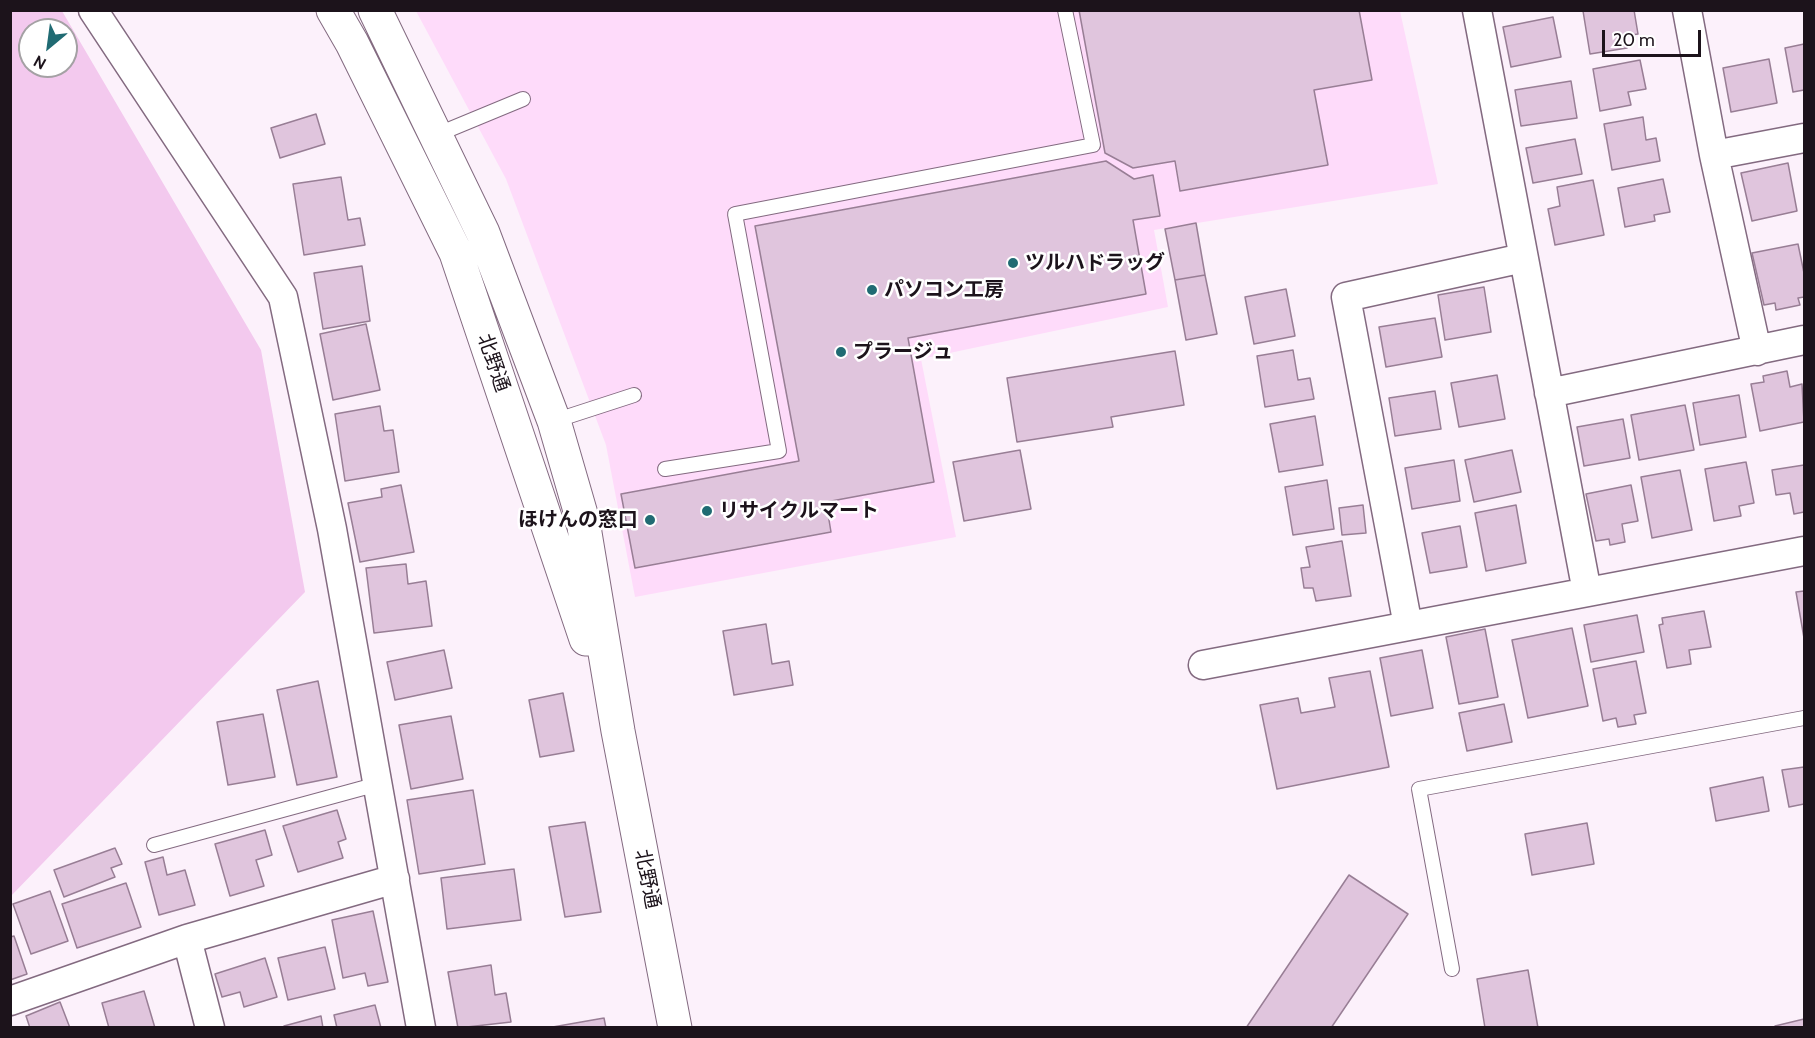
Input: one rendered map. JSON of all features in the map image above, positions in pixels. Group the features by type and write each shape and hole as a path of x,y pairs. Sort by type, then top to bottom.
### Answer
{"street":[{"path":"93,10 283,297 332,529 421,1028"},
{"name":"北野通","path":"333,10 352,43 456,253 618,731"},
{"name":"北野通","path":"375,10 483,233 554,421 583,521 618,731 675,1028"},
{"path":"1477,10 1587,592"},
{"path":"1687,10 1714,155 1757,351"},
{"path":"1714,155 1804,138"},
{"path":"1408,626 1346,297 1523,258"},
{"path":"1549,393 1804,340"},
{"path":"1203,665 1804,551"},
{"path":"10,1002 187,939 395,879"},
{"path":"187,939 210,1028"}],"lane":[{"path":"665,469 779,451 735,214 1093,145 1065,10"},
{"path":"435,135 523,99"},
{"path":"554,421 634,395"},
{"path":"1452,969 1419,789 1804,718"},
{"path":"154,845 378,784"}],"shaded area":[{"path":"11,10 62,11 66,18 18,18 18,78 78,78 78,38 261,350 305,592 11,896"},
{"path":"416,11 1400,11 1438,184 1154,230 1168,307 921,359 956,537 635,597 606,445 506,179"}],"building":[{"path":"1079,10 1359,10 1372,80 1314,90 1328,165 1180,191 1175,161 1133,168 1105,153"},
{"path":"1634,10 1638,34 1625,36 1627,48 1590,54 1583,11"},
{"path":"1553,17 1561,57 1511,67 1503,27"},
{"path":"1804,44 1804,90 1793,92 1785,48"},
{"path":"1769,59 1777,103 1731,112 1723,68"},
{"path":"1640,60 1646,89 1628,92 1631,105 1600,111 1593,69"},
{"path":"1571,81 1577,118 1521,126 1515,90"},
{"path":"316,114 325,144 280,158 271,128"},
{"path":"1643,117 1646,140 1656,138 1660,161 1612,170 1604,124"},
{"path":"1575,139 1582,174 1533,183 1526,148"},
{"path":"1106,161 1134,179 1153,175 1160,216 1133,220 1146,294 908,338 934,482 826,502 831,532 635,568 621,494 799,461 755,226"},
{"path":"1788,163 1797,211 1752,221 1741,173"},
{"path":"341,177 348,220 360,218 365,245 304,255 293,184"},
{"path":"1663,179 1670,212 1654,215 1655,221 1625,227 1618,188"},
{"path":"1593,180 1604,235 1555,245 1548,209 1560,206 1557,187"},
{"path":"1196,223 1205,275 1175,280 1165,229"},
{"path":"1798,244 1804,273 1804,297 1798,298 1800,305 1776,310 1775,303 1764,305 1752,253"},
{"path":"362,266 370,321 323,329 314,273"},
{"path":"1205,275 1217,334 1186,340 1175,280"},
{"path":"1484,287 1491,332 1445,340 1438,295"},
{"path":"1286,289 1295,336 1254,344 1245,297"},
{"path":"1435,318 1442,357 1386,367 1379,327"},
{"path":"366,324 380,390 333,400 320,334"},
{"path":"1293,350 1298,380 1310,378 1314,399 1265,407 1257,356"},
{"path":"1175,351 1184,405 1111,417 1113,427 1017,442 1007,378"},
{"path":"1787,371 1790,387 1802,384 1804,422 1760,431 1751,384 1764,382 1763,376"},
{"path":"1497,375 1505,419 1459,427 1451,383"},
{"path":"1435,391 1441,429 1395,436 1389,398"},
{"path":"1739,395 1746,437 1700,445 1693,403"},
{"path":"1685,405 1694,450 1639,460 1631,415"},
{"path":"380,406 384,431 393,430 399,472 345,481 335,414"},
{"path":"1315,416 1323,465 1279,472 1270,424"},
{"path":"1623,419 1630,458 1584,466 1577,427"},
{"path":"1020,450 1031,509 964,521 953,462"},
{"path":"1512,450 1521,492 1474,502 1465,460"},
{"path":"1454,460 1460,501 1412,509 1405,468"},
{"path":"1746,462 1754,503 1739,506 1741,516 1714,521 1705,469"},
{"path":"1804,465 1804,512 1794,514 1790,493 1776,495 1772,470"},
{"path":"1680,470 1692,530 1652,538 1641,477"},
{"path":"1327,480 1334,529 1293,535 1285,487"},
{"path":"401,485 414,552 360,562 348,503 382,497 381,489"},
{"path":"1631,485 1638,521 1622,524 1625,542 1610,545 1609,539 1596,541 1586,494"},
{"path":"1363,505 1366,533 1342,535 1339,508"},
{"path":"1516,505 1526,563 1486,571 1475,513"},
{"path":"1460,526 1467,567 1430,573 1422,533"},
{"path":"1342,541 1351,596 1316,601 1313,588 1304,588 1301,568 1310,567 1306,547"},
{"path":"406,564 408,584 426,581 432,626 374,633 366,568"},
{"path":"1804,591 1804,638 1796,592"},
{"path":"1704,611 1711,647 1689,650 1691,664 1667,668 1659,625 1663,624 1662,618"},
{"path":"1637,615 1644,652 1591,662 1584,625"},
{"path":"766,624 772,664 789,661 793,685 734,695 723,631"},
{"path":"1572,628 1588,706 1528,718 1512,640"},
{"path":"1485,629 1498,697 1459,704 1446,637"},
{"path":"444,650 452,688 395,700 387,662"},
{"path":"1422,650 1433,708 1391,716 1380,658"},
{"path":"1636,661 1646,713 1634,715 1636,724 1618,727 1616,718 1603,721 1593,669"},
{"path":"1370,671 1389,767 1277,789 1260,705 1298,698 1301,713 1335,707 1329,678"},
{"path":"318,681 337,777 297,785 277,690"},
{"path":"563,693 574,751 540,757 529,700"},
{"path":"1504,704 1512,742 1467,751 1459,713"},
{"path":"263,714 275,777 228,785 217,722"},
{"path":"451,716 463,779 411,789 399,725"},
{"path":"1804,767 1804,804 1789,807 1782,770"},
{"path":"1763,777 1769,811 1716,821 1710,788"},
{"path":"473,790 485,864 419,874 407,800"},
{"path":"337,810 346,839 338,842 343,858 298,872 283,826"},
{"path":"585,822 601,912 565,917 549,827"},
{"path":"1587,823 1594,864 1532,875 1525,834"},
{"path":"265,830 272,855 256,860 264,886 230,896 215,844"},
{"path":"115,848 122,864 111,868 115,877 64,897 54,870"},
{"path":"163,857 167,875 185,870 195,905 159,915 145,862"},
{"path":"514,869 521,920 447,929 441,878"},
{"path":"1349,875 1408,914 1331,1028 1246,1028"},
{"path":"126,883 141,927 77,948 62,904"},
{"path":"50,891 68,941 31,954 13,904"},
{"path":"373,911 388,982 368,986 365,973 343,978 332,920"},
{"path":"14,936 27,974 10,980 10,937"},
{"path":"325,947 335,989 288,1000 278,958"},
{"path":"265,958 277,997 244,1007 240,992 222,997 215,974"},
{"path":"491,965 495,995 506,993 511,1022 458,1028 448,972"},
{"path":"1528,970 1538,1028 1485,1028 1477,979"},
{"path":"144,991 155,1028 109,1028 102,1003"},
{"path":"60,1002 70,1028 30,1028 26,1016"},
{"path":"375,1005 381,1028 337,1028 334,1015"},
{"path":"321,1016 323,1028 285,1028 284,1026"},
{"path":"604,1018 606,1028 547,1028"},
{"path":"1804,1019 1804,1028 1775,1028 1775,1026"}],"place":[{"name":"ツルハドラッグ","path":"1013,263"},
{"name":"パソコン工房","path":"872,290"},
{"name":"プラージュ","path":"841,352"},
{"name":"リサイクルマート","path":"707,511"},
{"name":"ほけんの窓口","path":"650,520"}]}
